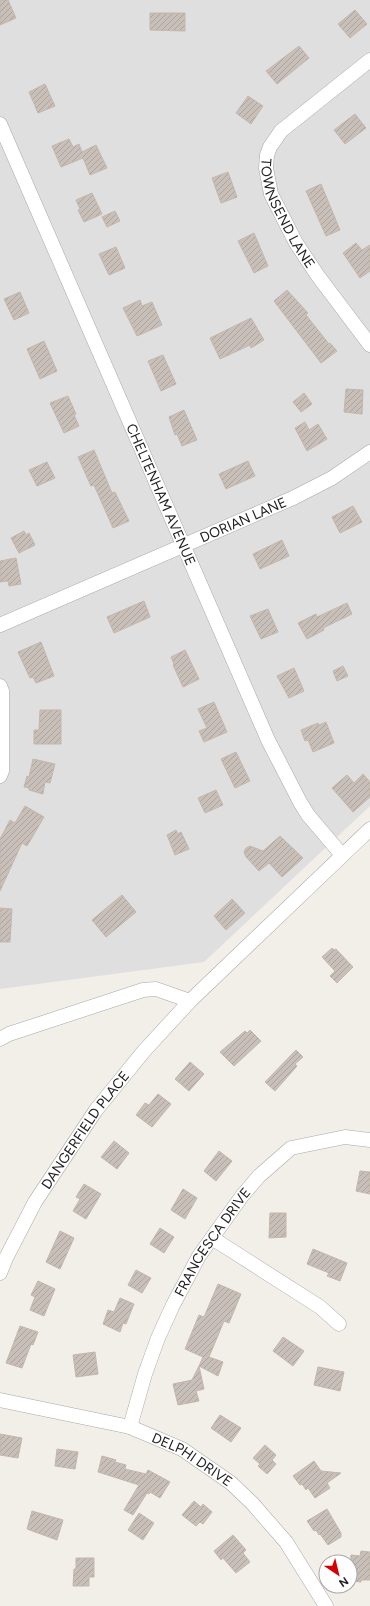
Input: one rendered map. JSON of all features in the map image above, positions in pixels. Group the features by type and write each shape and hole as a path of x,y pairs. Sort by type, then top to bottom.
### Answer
{"street":[{"name":"TOWNSEND LANE","path":"370,60 281,131 270,147 267,155 266,168 271,194 296,243 318,276 370,345"},
{"name":"CHELTENHAM AVENUE","path":"0,124 255,710 290,783 308,815 342,855"},
{"name":"DORIAN LANE","path":"0,625 183,547 293,498 332,478 370,452"},
{"path":"0,686 2,691 2,771 0,776"},
{"name":"DANGERFIELD PLACE","path":"0,1273 6,1258 35,1202 96,1110 144,1051 190,1001 370,829"},
{"path":"0,1039 9,1034 143,990 156,989 190,1001"},
{"name":"FRANCESCA DRIVE","path":"130,1427 145,1374 158,1338 186,1278 242,1196 259,1176 291,1148 345,1137 370,1140"},
{"path":"212,1238 320,1307 339,1324"},
{"name":"DELPHI DRIVE","path":"0,1400 130,1427 182,1450 231,1483 286,1542 326,1606"}],"shaded area":[{"path":"0,0 370,0 370,806 204,962 0,989"}],"building":[{"path":"0,0 8,0 16,18 0,25"},
{"path":"355,10 367,24 350,38 338,24"},
{"path":"150,13 185,13 185,31 150,30"},
{"path":"299,46 309,58 277,84 266,71"},
{"path":"45,84 55,106 38,113 29,92"},
{"path":"248,96 263,106 251,124 236,113"},
{"path":"355,114 366,128 345,144 334,130"},
{"path":"69,139 73,147 79,144 82,152 96,145 107,168 90,175 83,158 61,167 52,146"},
{"path":"228,172 237,197 221,203 212,178"},
{"path":"321,184 340,230 326,236 306,191"},
{"path":"92,193 102,214 84,222 78,210 80,209 76,200"},
{"path":"115,211 120,221 107,227 102,217"},
{"path":"254,233 268,266 254,273 238,241"},
{"path":"356,243 362,250 370,245 370,271 360,278 343,253"},
{"path":"116,247 125,268 109,275 99,254"},
{"path":"287,290 308,313 306,315 329,344 330,343 337,351 321,363 274,301"},
{"path":"20,292 29,313 14,320 4,299"},
{"path":"140,300 142,306 152,302 162,325 137,336 123,308"},
{"path":"251,318 264,340 251,348 250,345 220,359 210,338"},
{"path":"44,341 57,371 40,379 27,349"},
{"path":"163,355 176,384 161,391 148,361"},
{"path":"346,389 363,390 362,414 344,412"},
{"path":"304,393 312,404 301,412 293,402"},
{"path":"68,396 76,414 74,415 79,426 64,433 50,403"},
{"path":"184,410 197,440 182,446 177,434 175,435 169,417"},
{"path":"305,422 309,430 318,424 327,439 307,451 295,428"},
{"path":"94,450 112,493 115,492 129,521 113,528 94,485 91,486 78,457"},
{"path":"248,461 255,476 226,489 219,474"},
{"path":"47,462 55,478 37,486 29,470"},
{"path":"353,506 362,522 340,533 332,517"},
{"path":"24,531 26,535 29,533 35,545 19,553 11,538"},
{"path":"282,540 289,556 260,569 253,554"},
{"path":"16,558 21,584 9,586 8,581 0,582 0,561"},
{"path":"144,601 150,617 114,633 107,617"},
{"path":"347,603 352,614 323,628 324,630 307,639 298,623 316,614 317,617"},
{"path":"268,609 278,632 261,639 250,616"},
{"path":"41,642 54,676 36,683 33,677 30,678 18,652"},
{"path":"185,650 199,679 183,687 171,657"},
{"path":"343,666 348,676 337,681 333,671"},
{"path":"294,668 304,691 289,698 277,676"},
{"path":"214,702 227,732 204,742 199,731 207,728 198,709"},
{"path":"40,710 61,710 61,744 34,744 34,730 39,730"},
{"path":"326,722 334,743 313,752 308,740 305,741 301,730 318,723 319,725"},
{"path":"236,752 250,781 235,788 221,759"},
{"path":"33,759 55,764 50,783 45,782 43,794 24,787 27,776 29,777"},
{"path":"363,774 370,782 370,797 353,812 332,788 347,775 354,783"},
{"path":"216,790 223,805 205,813 198,798"},
{"path":"25,806 44,817 27,846 22,843 0,891 0,839 10,820 15,823"},
{"path":"176,830 178,834 181,832 189,849 175,855 167,835"},
{"path":"280,836 303,858 282,877 269,863 259,871 246,857 244,852 246,848 250,846 263,851"},
{"path":"122,895 136,912 106,937 92,920"},
{"path":"232,899 245,913 226,930 214,916"},
{"path":"0,908 12,909 10,942 0,942"},
{"path":"332,948 334,950 336,949 353,967 337,983 330,976 335,971 322,957"},
{"path":"250,1030 261,1041 234,1066 220,1052 245,1031 247,1033"},
{"path":"296,1050 303,1057 295,1064 297,1066 275,1091 265,1082"},
{"path":"190,1062 204,1074 189,1091 175,1079"},
{"path":"158,1094 171,1104 152,1127 136,1115 145,1103 149,1105"},
{"path":"114,1141 129,1153 117,1169 101,1157"},
{"path":"219,1151 232,1161 216,1181 204,1171"},
{"path":"360,1171 370,1172 370,1194 356,1191"},
{"path":"84,1184 101,1194 86,1219 73,1211 80,1199 76,1197"},
{"path":"183,1189 197,1198 185,1219 171,1210"},
{"path":"270,1213 286,1213 286,1237 269,1238"},
{"path":"160,1228 174,1237 164,1253 150,1244"},
{"path":"60,1231 74,1238 60,1269 46,1262"},
{"path":"313,1249 347,1263 340,1281 327,1276 329,1273 307,1264"},
{"path":"136,1270 151,1278 142,1293 128,1285"},
{"path":"38,1281 55,1289 44,1316 30,1310 35,1297 31,1295"},
{"path":"218,1284 241,1294 229,1323 224,1321 209,1357 223,1362 218,1376 199,1366 203,1357 185,1349 199,1315 204,1317"},
{"path":"120,1298 134,1304 126,1324 123,1323 120,1332 103,1324 108,1310 114,1312"},
{"path":"20,1326 38,1332 33,1345 31,1344 22,1368 6,1363"},
{"path":"283,1337 304,1351 293,1366 273,1351"},
{"path":"95,1352 98,1374 76,1377 73,1355"},
{"path":"199,1366 204,1389 196,1391 199,1401 178,1405 173,1384 192,1380"},
{"path":"318,1367 344,1372 340,1391 314,1385"},
{"path":"220,1415 241,1428 231,1442 211,1428"},
{"path":"0,1434 22,1438 18,1458 0,1455"},
{"path":"265,1445 276,1455 272,1460 276,1464 267,1474 258,1466 260,1464 253,1458"},
{"path":"57,1449 78,1452 75,1469 55,1466"},
{"path":"102,1456 126,1465 125,1469 146,1474 148,1470 170,1482 160,1498 150,1492 149,1494 147,1493 133,1515 124,1510 139,1485 98,1472"},
{"path":"314,1461 321,1471 341,1473 327,1483 330,1488 315,1498 308,1488 306,1490 293,1476"},
{"path":"194,1501 201,1507 203,1504 212,1512 203,1524 200,1522 196,1526 182,1515"},
{"path":"327,1509 341,1533 341,1537 328,1545 316,1530 314,1531 307,1521"},
{"path":"32,1511 63,1520 57,1540 27,1529"},
{"path":"139,1513 154,1523 143,1540 128,1530"},
{"path":"233,1535 246,1550 243,1553 250,1562 236,1573 223,1558 221,1560 214,1551"},
{"path":"361,1551 370,1552 370,1580 361,1580 361,1582 358,1582 358,1556 360,1556"},
{"path":"76,1558 94,1558 94,1577 89,1577 89,1586 73,1586"}]}
